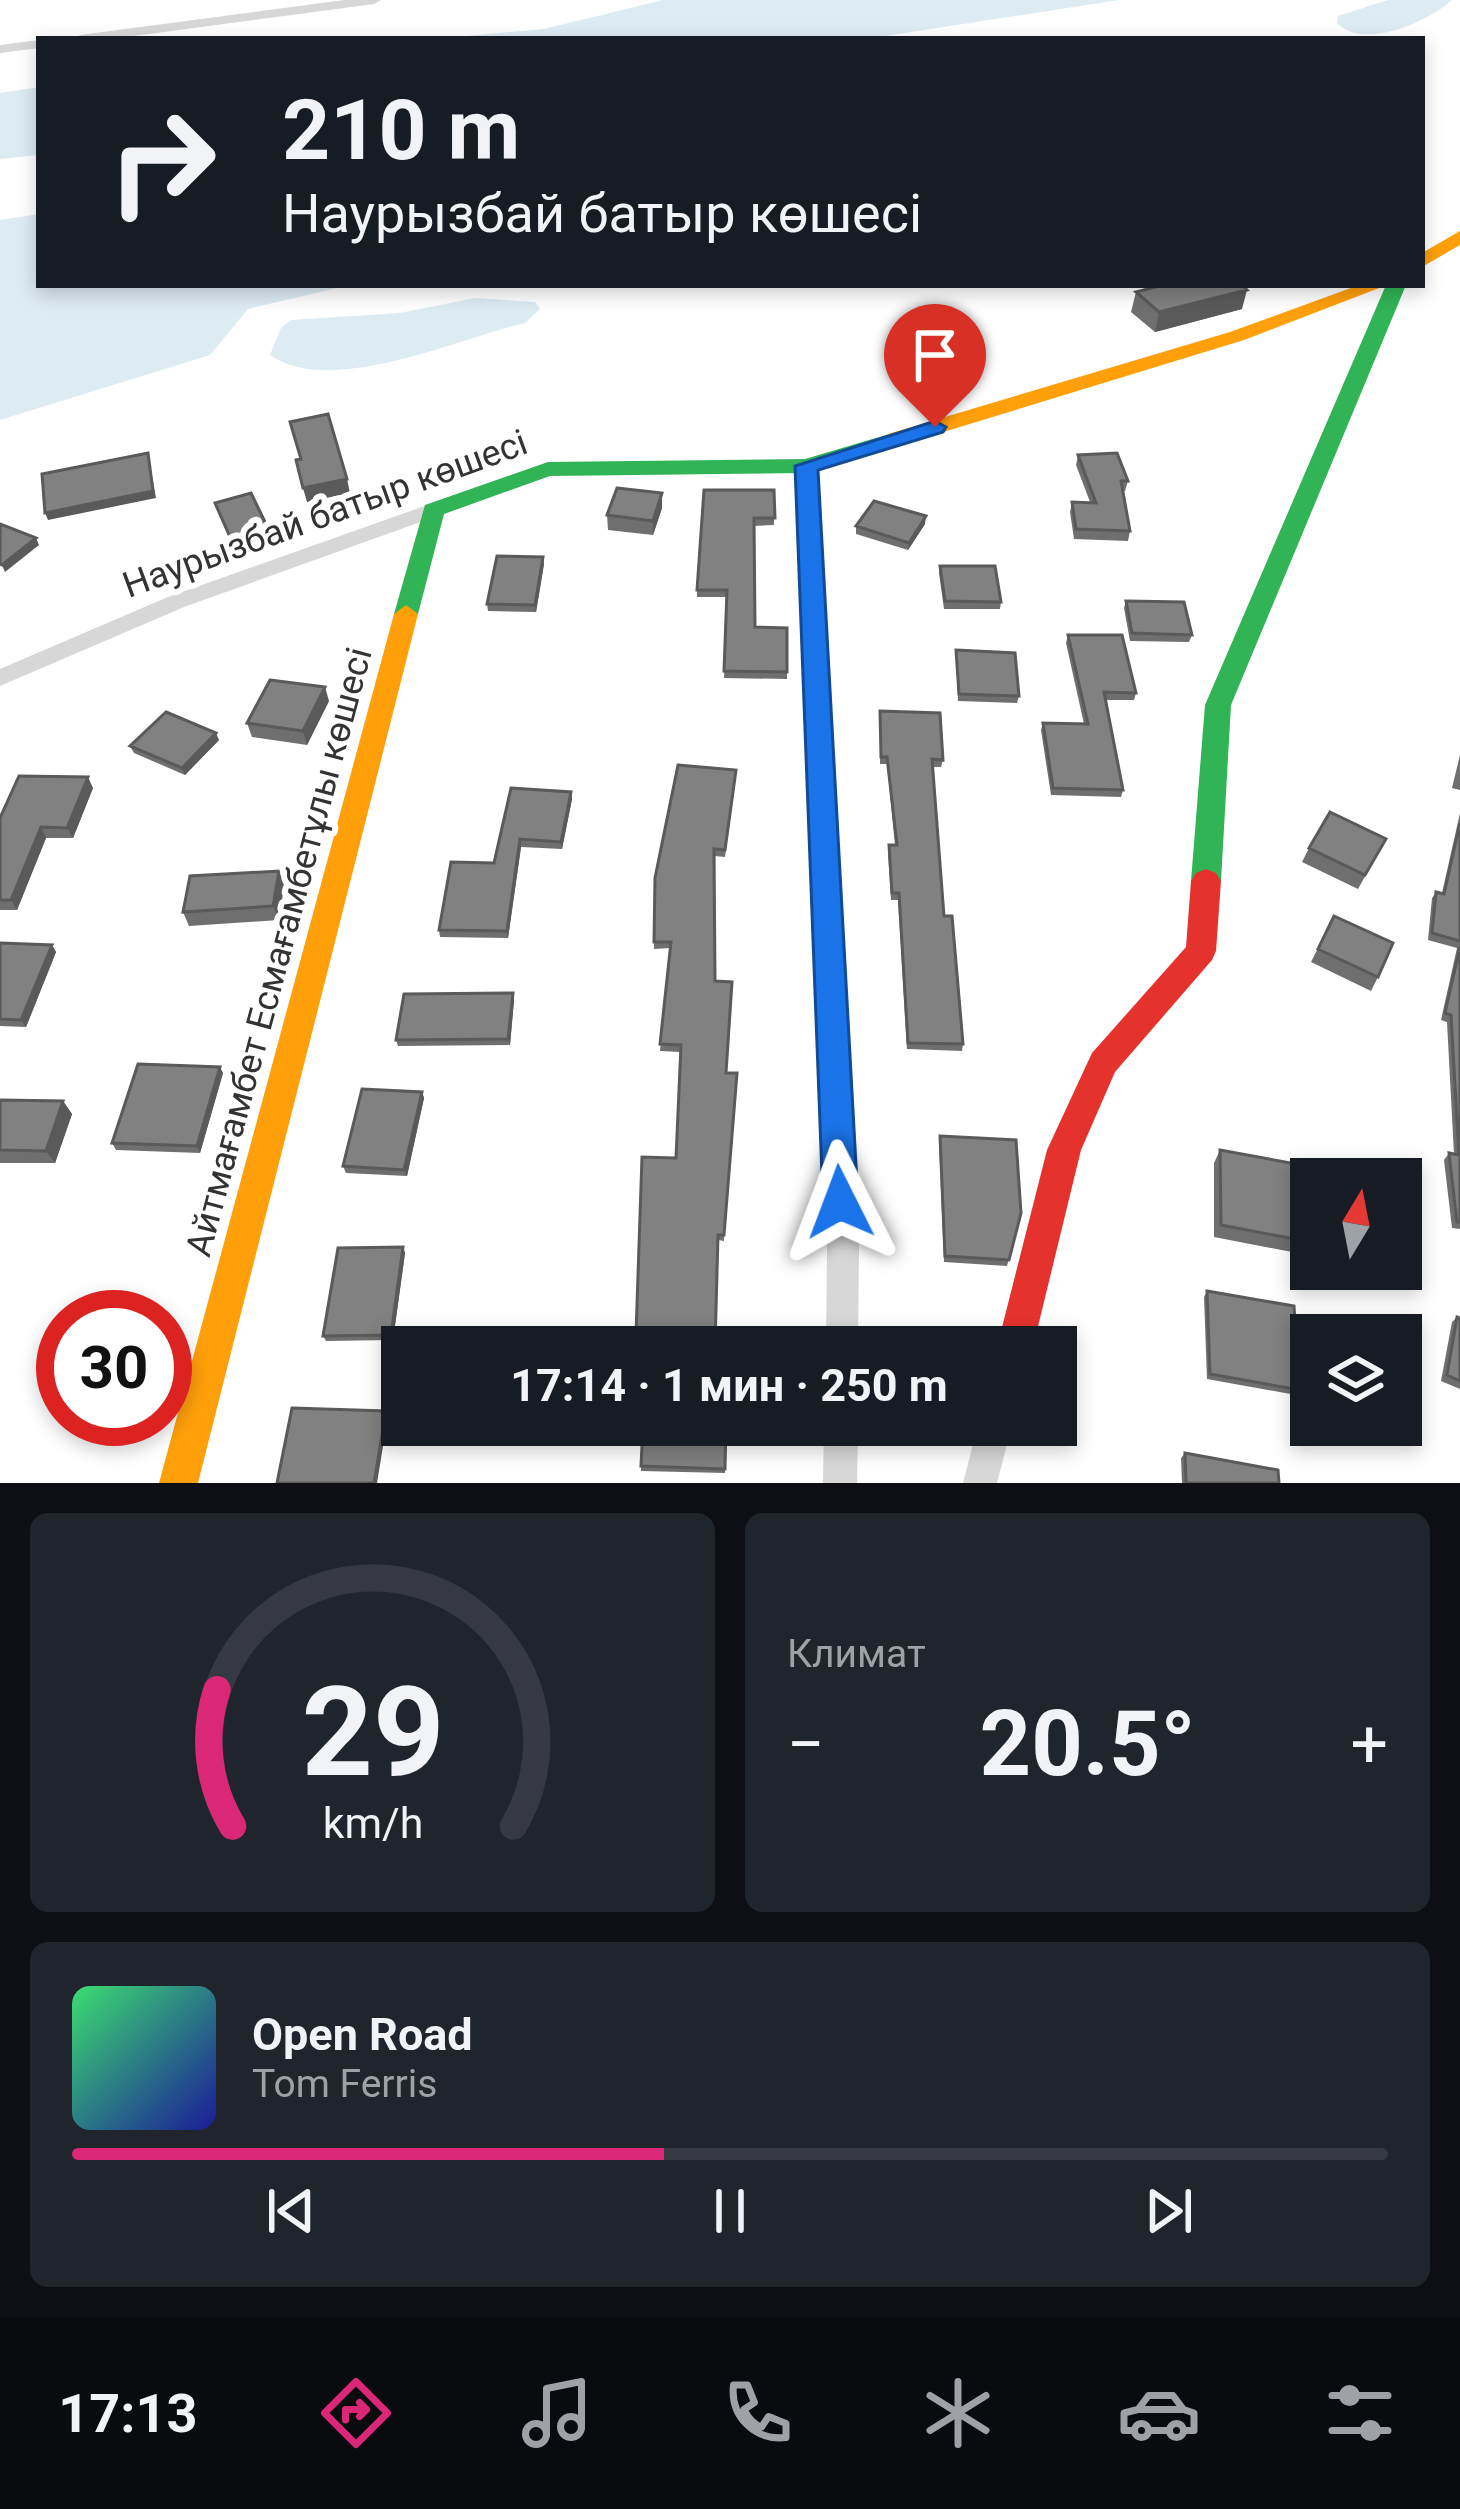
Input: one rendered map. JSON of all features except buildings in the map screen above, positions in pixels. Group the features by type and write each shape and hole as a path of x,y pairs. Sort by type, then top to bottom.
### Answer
{"street":[{"path":"103,36 374,0"},
{"path":"0,49 36,44"},
{"path":"1425,259 1460,237"},
{"name":"Наурызбай батыр көшесі","path":"0,678 176,602 548,470 806,466 1237,336 1369,288"},
{"path":"1020,1326 1064,1150 1103,1064 1202,951 1218,705 1395,288"},
{"path":"806,466 843,1248 842,1326"},
{"name":"Айтмағамбет Есмағамбетұлы көшесі","path":"178,1483 433,510"},
{"path":"840,1483 841,1446"},
{"path":"980,1483 990,1446"}],"shaded area":[{"path":"663,0 1119,0 885,36 467,36 544,29"},
{"path":"1388,0 1452,0 1413,24 1379,34 1349,31 1337,23 1338,16"},
{"path":"36,87 36,155 0,159 0,93"},
{"path":"36,214 36,288 337,288 248,309 210,355 0,420 0,220"},
{"path":"475,298 535,302 540,309 525,323 360,368 296,367 270,355 281,328 291,320 400,313"}],"traffic: fast":[{"path":"1206,881 1218,705 1395,288"},
{"path":"406,614 433,510 548,469 806,466 896,439"}],"traffic: slow":[{"path":"1425,259 1460,237"},
{"path":"896,439 1237,336 1369,288"},
{"path":"178,1483 406,614"}],"traffic: jam":[{"path":"1020,1326 1064,1150 1103,1063 1201,951 1206,881"}],"route":[{"path":"840,1202 806,466 935,427"}]}
